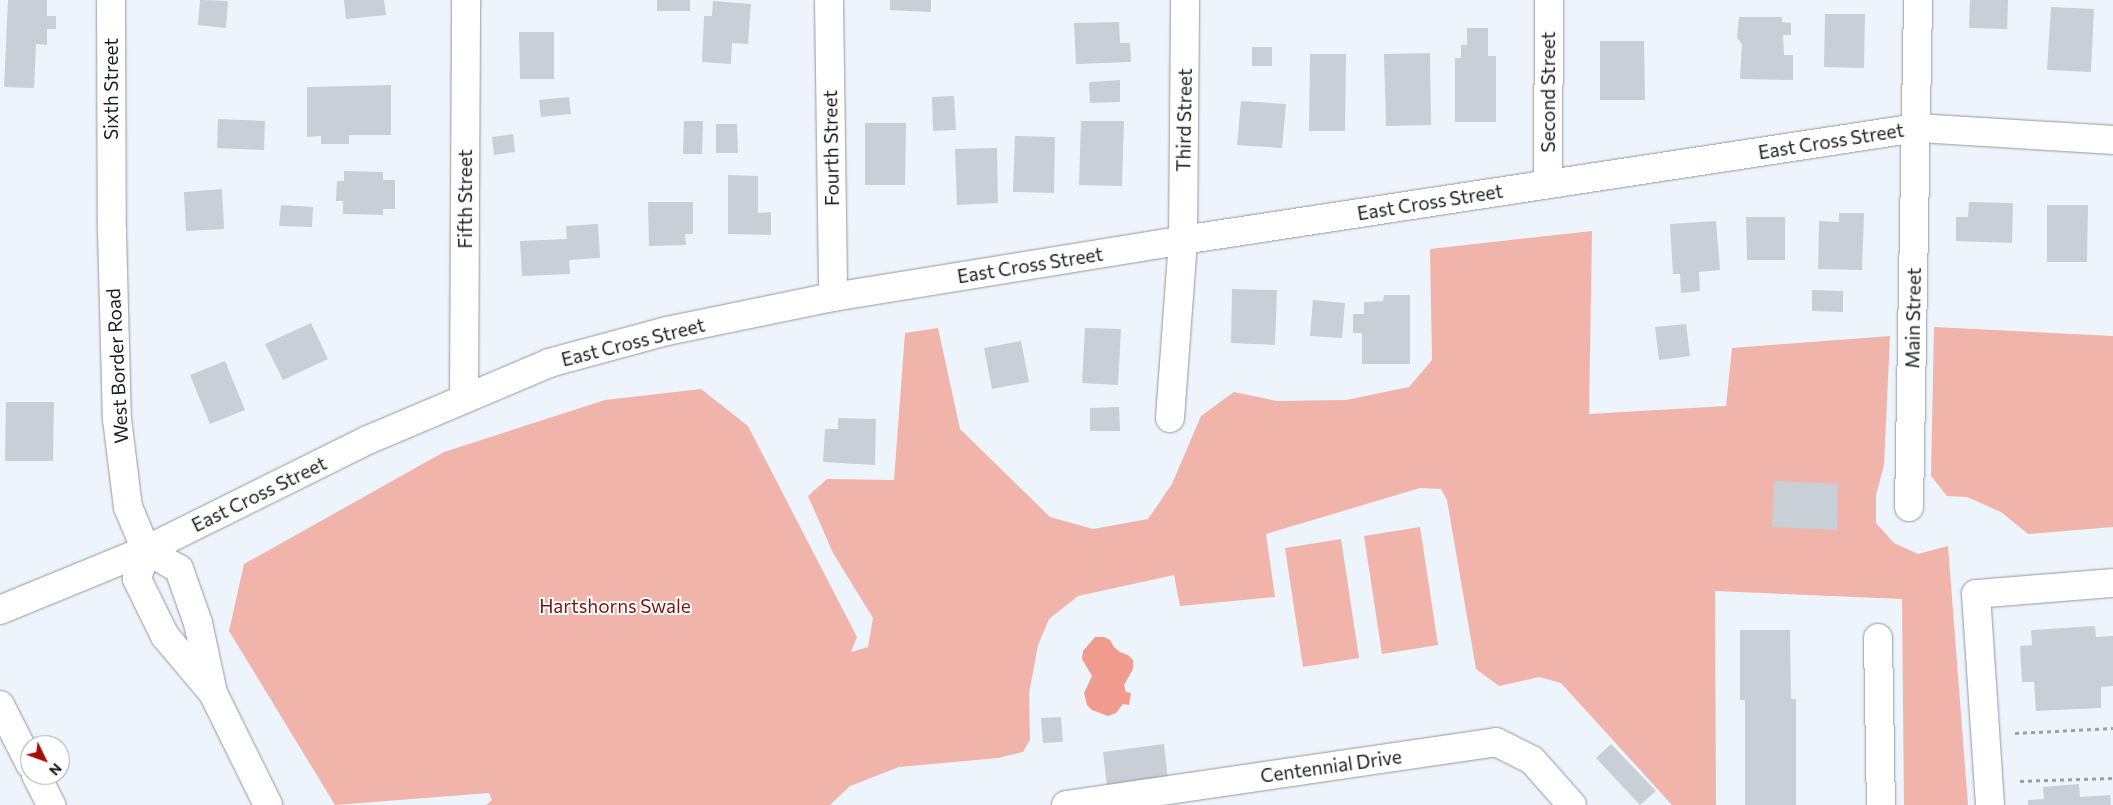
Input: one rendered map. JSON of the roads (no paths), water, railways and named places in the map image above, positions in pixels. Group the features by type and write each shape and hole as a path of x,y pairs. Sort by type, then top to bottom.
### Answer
{"street":[{"name":"Sixth Street","path":"111,0 112,178"},
{"name":"Fifth Street","path":"464,399 466,0"},
{"name":"Fourth Street","path":"829,0 833,297"},
{"name":"Third Street","path":"1170,418 1183,240 1186,0"},
{"name":"Second Street","path":"1548,184 1549,0"},
{"name":"Main Street","path":"1909,507 1918,0"},
{"name":"East Cross Street","path":"0,610 146,550 368,440 549,363 667,331 833,297 1183,240 1917,128 2113,140"},
{"name":"West Border Road","path":"112,178 117,419 128,507 146,550"},
{"path":"213,693 198,622 179,570 146,550 137,578 141,587 165,636 213,693 268,805"},
{"path":"1990,805 1976,594 2113,583"},
{"path":"1878,638 1881,805"},
{"path":"0,705 20,744"},
{"name":"Centennial Drive","path":"1066,805 1496,742 1532,760 1572,805"},
{"path":"41,785 51,805"}],"park label":[{"name":"Hartshorns Swale","path":"615,606"}]}
